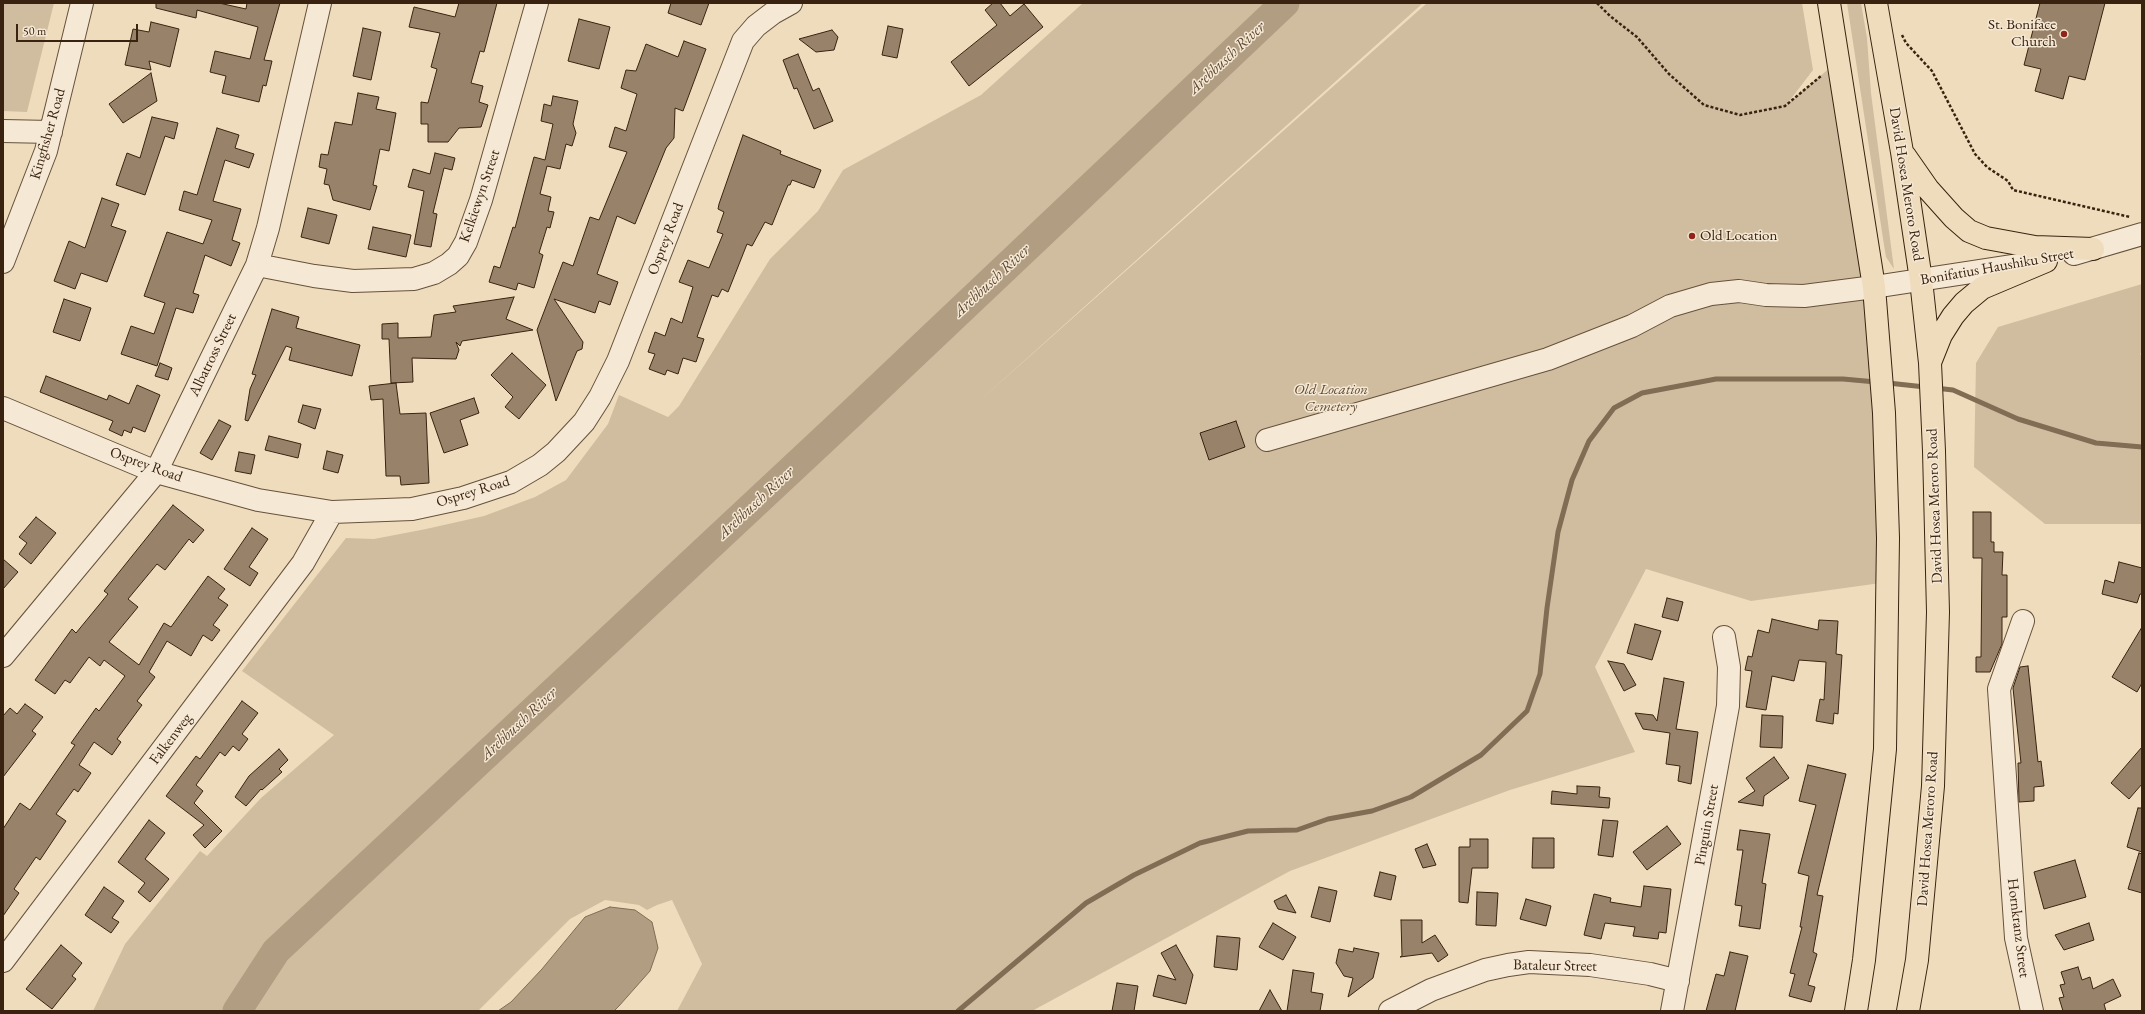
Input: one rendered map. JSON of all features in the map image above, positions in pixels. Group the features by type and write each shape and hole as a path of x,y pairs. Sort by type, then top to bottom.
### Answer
{"main road":[{"path":"1829,3 1874,288 1886,447 1888,538 1885,749 1864,960 1856,1011"},
{"name":"David Hosea Meroro Road","path":"1876,3 1902,152 1921,280 1930,368 1934,451 1938,612 1933,786 1917,960 1908,1011"},
{"path":"1902,152 1928,189 1954,218 1969,231 1986,238 2035,247 2093,249"},
{"path":"1930,368 1941,335 1964,302 1982,288 2046,261"}],"street":[{"name":"Kingfisher Road","path":"3,262 40,170 51,132 82,3"},
{"name":"Albatross Street","path":"3,656 156,472 256,265 268,228 320,3"},
{"name":"Kelkiewyn Street","path":"256,265 314,276 353,281 414,278 434,273 449,264 458,256 466,242 481,200 537,3"},
{"name":"Osprey Road","path":"3,408 156,472 258,500 332,512 412,509 463,498 504,484 540,465 584,422 600,397 618,361 744,41 756,26 773,13 791,3"},
{"path":"3,131 51,132"},
{"name":"Bonifatius Haushiku Street","path":"1267,440 1548,359 1632,326 1670,306 1711,294 1739,292 1766,295 1804,296 1874,288 2046,261 2093,249 2138,226"},
{"name":"Falkenweg","path":"3,961 303,563 332,512"},
{"name":"Hornkranz Street","path":"2023,622 1999,689 2008,844 2016,938 2032,1011"},
{"name":"Pinguin Street","path":"1672,1011 1728,706 1729,667 1724,637"},
{"name":"Bataleur Street","path":"1390,1011 1431,990 1485,970 1529,962 1590,965 1650,974 1678,981"}],"path":[{"path":"1597,3 1610,16 1637,37 1669,74 1704,105 1740,115 1785,106 1838,61"},
{"path":"1900,31 1906,43 1932,71 1975,154 1987,167 2008,181 2013,190 2138,226"}],"green space":[{"path":"3,3 54,3 27,112 3,111"},
{"name":"Old Location Cemetery","path":"1083,3 1423,3 976,404 1427,3 1802,3 1813,70 1787,104 1838,61 1874,287 1888,582 1751,601 1646,569 1595,667 1635,752 1510,790 1290,871 1032,1011 677,1011 702,964 672,900 647,910 639,905 605,900 570,919 478,1011 93,1011 125,944 200,851 207,856 261,798 334,735 242,671 346,538 374,539 426,529 484,516 535,497 566,480 608,424 619,395 668,417 679,406 770,259 818,211 843,170 981,95"},
{"path":"1847,3 1861,3 1867,38 1871,93 1894,269 1886,257"},
{"path":"2142,284 2142,352 2140,354 2142,356 2142,524 2045,524 1974,467 1976,363 1998,327"}],"shaded area":[{"path":"610,907 635,910 652,922 658,948 650,971 614,1011 498,1011 511,1002 542,969 585,917"}],"building":[{"path":"156,3 219,3 246,9 247,3 280,3 264,60 272,61 266,86 263,85 259,102 222,93 226,76 210,72 215,51 250,59 258,27 197,10 196,18 156,8"},
{"path":"459,3 497,3 484,52 480,51 471,83 483,86 479,102 488,105 481,127 459,128 448,142 428,142 428,124 421,124 421,102 428,103 437,69 431,67 440,33 409,27 414,7 455,17"},
{"path":"671,3 709,3 701,25 668,13"},
{"path":"993,3 1000,3 1010,16 1024,4 1043,27 969,86 951,62 997,25 985,10"},
{"name":"St. Boniface Church","path":"2040,3 2105,3 2085,80 2069,76 2063,99 2035,91 2041,69 2024,65"},
{"path":"579,19 610,27 599,69 568,61"},
{"path":"151,22 179,29 170,67 149,61 151,70 125,65 133,29 149,32"},
{"path":"888,26 903,29 897,58 882,55"},
{"path":"363,28 381,32 371,80 353,76"},
{"path":"832,30 838,37 834,50 816,52 799,39"},
{"path":"684,41 706,49 683,111 675,108 674,138 666,148 635,224 617,216 597,274 618,282 610,305 599,301 595,313 554,299 583,342 582,349 577,351 556,401 537,330 563,262 573,266 590,217 599,220 627,152 609,147 615,127 626,131 637,94 621,88 626,70 636,71 646,44 678,57"},
{"path":"798,54 813,91 819,88 833,121 814,129 797,88 794,89 783,60"},
{"path":"151,73 157,101 123,123 109,104"},
{"path":"358,93 379,97 376,109 396,113 389,151 380,149 373,185 377,186 370,210 333,200 329,185 324,184 327,169 319,167 321,154 328,155 335,122 352,125"},
{"path":"553,96 578,101 573,124 576,133 572,146 566,144 560,169 547,166 540,194 551,197 548,211 554,212 550,228 547,227 539,253 543,255 534,288 518,283 516,290 489,282 494,266 500,268 513,227 515,228 534,157 545,160 553,124 541,121 544,104 551,106"},
{"path":"152,117 178,123 174,139 165,136 145,195 116,185 127,153 140,158"},
{"path":"217,128 239,135 235,148 254,154 249,168 225,160 213,201 241,209 232,240 240,243 231,266 205,255 193,293 199,295 193,313 176,308 157,366 121,354 131,326 154,334 165,303 144,296 167,232 203,244 212,220 179,210 184,191 197,195"},
{"path":"743,135 781,151 780,154 821,170 814,188 792,180 790,185 788,185 772,225 765,222 752,246 747,244 728,292 722,289 718,297 712,295 697,337 704,339 696,362 683,358 678,374 667,370 665,375 649,369 655,354 648,352 655,332 665,336 671,318 682,323 693,287 679,282 688,260 709,268 723,234 717,232 724,212 718,209 719,204"},
{"path":"435,153 455,158 452,170 444,168 433,213 437,214 431,247 414,244 424,191 408,187 413,169 430,174"},
{"path":"102,198 119,204 111,226 126,231 107,282 81,273 75,289 54,281 69,241 85,248"},
{"path":"308,208 337,215 329,244 301,237"},
{"path":"373,227 411,235 406,257 368,249"},
{"path":"514,297 506,319 533,330 462,341 460,346 456,342 459,350 456,359 412,358 413,382 391,383 389,339 382,339 382,324 398,323 398,338 431,337 434,315 456,312 453,306"},
{"path":"64,299 91,308 80,341 53,332"},
{"path":"272,309 299,317 296,328 360,345 352,376 289,360 292,348 286,346 248,421 245,420 250,389 256,375 252,374"},
{"path":"512,353 546,385 519,419 505,407 513,397 491,375"},
{"path":"160,363 172,368 168,380 155,376"},
{"path":"46,376 107,400 109,395 129,404 137,385 160,395 145,432 133,427 131,433 124,430 122,436 109,430 113,421 40,392"},
{"path":"396,383 400,414 426,413 429,483 401,485 400,476 386,476 383,399 371,400 369,386"},
{"path":"474,398 479,413 460,420 468,445 444,453 430,413"},
{"path":"303,405 321,409 315,429 298,422"},
{"path":"219,420 231,426 212,460 200,453"},
{"path":"1236,421 1245,447 1209,460 1200,433"},
{"path":"269,436 301,444 298,458 265,450"},
{"path":"327,451 343,455 338,473 323,469"},
{"path":"239,452 255,455 251,474 235,471"},
{"path":"173,505 204,530 193,543 189,539 165,570 157,564 128,599 138,607 109,642 139,665 164,623 171,627 208,576 225,589 218,598 228,605 213,625 220,630 212,641 203,635 191,656 167,641 149,672 155,677 137,701 142,705 117,739 121,742 112,755 94,742 79,765 91,773 78,792 74,789 56,814 66,821 40,860 36,857 14,889 19,893 3,916 3,829 20,803 30,810 75,745 71,743 96,708 99,711 125,676 104,660 100,666 89,657 70,683 65,680 55,694 35,680 72,629 76,633 108,594 104,591"},
{"path":"1973,512 1991,512 1991,542 1994,542 1994,552 2003,552 2002,575 2007,575 2007,617 2002,617 2002,644 1990,672 1976,672 1976,657 1981,657 1982,558 1973,558"},
{"path":"36,517 56,533 31,564 19,554 27,543 19,537"},
{"path":"252,528 268,539 249,567 258,573 250,586 224,569"},
{"path":"3,559 18,572 3,589"},
{"path":"2119,562 2142,568 2142,594 2140,594 2137,603 2102,594 2105,580 2114,583"},
{"path":"1667,598 1683,602 1678,621 1662,617"},
{"path":"1772,619 1818,630 1819,620 1838,621 1836,654 1842,655 1838,714 1834,713 1833,724 1816,721 1820,699 1824,700 1826,662 1799,660 1794,681 1772,676 1766,710 1746,707 1752,671 1745,670 1748,656 1752,657 1758,630 1769,633"},
{"path":"1635,624 1661,631 1652,660 1627,653"},
{"path":"2142,627 2142,683 2137,692 2112,677"},
{"path":"1608,661 1624,664 1636,685 1624,691"},
{"path":"2028,666 2038,762 2041,761 2044,786 2034,787 2034,801 2019,802 2018,763 2021,763 2013,688 2020,667"},
{"path":"1664,678 1684,682 1676,729 1698,732 1691,784 1678,781 1680,766 1666,764 1670,733 1643,729 1635,713 1653,715 1657,721"},
{"path":"242,701 258,713 242,734 248,739 239,751 233,746 225,756 220,752 196,785 203,791 194,803 222,831 205,848 193,835 204,825 166,796 196,756 200,759"},
{"path":"25,704 43,717 32,731 36,734 3,777 3,716 10,708 17,714"},
{"path":"1762,715 1783,716 1782,748 1760,747"},
{"path":"2142,747 2142,784 2129,799 2111,783"},
{"path":"279,749 288,760 279,769 282,772 262,790 261,789 246,806 235,797 249,776"},
{"path":"1774,757 1789,778 1764,796 1763,806 1738,802 1755,791 1746,778"},
{"path":"1808,765 1846,774 1817,895 1823,896 1813,952 1817,954 1808,985 1815,987 1811,1002 1789,996 1795,974 1790,973 1802,927 1800,927 1809,876 1798,873 1816,805 1799,801"},
{"path":"1577,786 1600,787 1599,797 1610,798 1609,808 1551,804 1552,791 1577,794"},
{"path":"2138,808 2142,808 2142,852 2127,847"},
{"path":"149,820 165,833 145,859 169,879 150,902 138,892 145,883 118,862"},
{"path":"1603,820 1618,821 1613,857 1598,855"},
{"path":"1667,826 1681,844 1647,870 1633,852"},
{"path":"1740,830 1770,834 1762,883 1766,884 1760,929 1739,926 1742,906 1735,905 1743,850 1737,850"},
{"path":"1533,838 1554,838 1554,868 1532,868"},
{"path":"1470,839 1488,839 1488,868 1472,868 1468,903 1459,902 1459,847 1470,847"},
{"path":"1427,844 1436,865 1423,868 1415,849"},
{"path":"2139,853 2142,854 2142,893 2128,889"},
{"path":"2075,860 2086,897 2044,909 2034,872"},
{"path":"1380,872 1396,876 1391,900 1374,896"},
{"path":"1644,886 1671,889 1666,933 1659,932 1658,939 1633,936 1635,927 1605,923 1601,939 1584,935 1594,894 1611,898 1610,902 1641,907"},
{"path":"104,887 124,901 112,918 119,922 111,933 85,915"},
{"path":"1319,887 1337,891 1330,922 1311,917"},
{"path":"1477,892 1498,893 1496,926 1476,925"},
{"path":"1286,895 1296,913 1278,909 1274,901"},
{"path":"1526,899 1551,906 1546,926 1520,919"},
{"path":"1401,920 1422,920 1422,943 1435,935 1448,955 1438,962 1432,953 1400,957 1402,956"},
{"path":"1273,923 1296,937 1283,960 1259,947"},
{"path":"2089,923 2094,940 2064,950 2055,935"},
{"path":"1217,936 1240,938 1237,970 1214,967"},
{"path":"61,945 82,963 72,976 76,979 52,1009 26,989"},
{"path":"1176,945 1193,975 1186,1004 1153,996 1158,975 1176,980 1161,953"},
{"path":"1354,948 1379,953 1373,978 1348,997 1353,978 1344,976 1336,963 1339,949 1353,952"},
{"path":"1730,952 1748,956 1735,1011 1706,1011 1716,974 1724,976"},
{"path":"2078,967 2082,980 2090,977 2093,989 2113,979 2121,996 2104,1004 2106,1011 2063,1011 2059,998 2064,997 2060,985 2065,984 2061,972"},
{"path":"1293,970 1314,973 1311,992 1323,994 1320,1011 1287,1011"},
{"path":"1117,983 1138,986 1134,1011 1112,1011"},
{"path":"1270,990 1282,1011 1259,1011"}],"waterway":[{"name":"Arebbusch River","path":"237,1011 276,951 853,412 1285,3"},
{"path":"958,1011 1086,903 1134,875 1200,843 1248,831 1297,830 1328,819 1372,811 1411,797 1481,755 1527,711 1540,674 1547,608 1558,532 1572,480 1589,441 1614,408 1642,393 1716,379 1843,379 1876,382"},
{"path":"1888,383 1925,387"},
{"path":"1935,388 1953,390 2018,419 2096,443 2142,447"}],"place":[{"name":"St. Boniface Church","path":"2064,34"},
{"name":"Old Location","path":"1692,236"}]}
